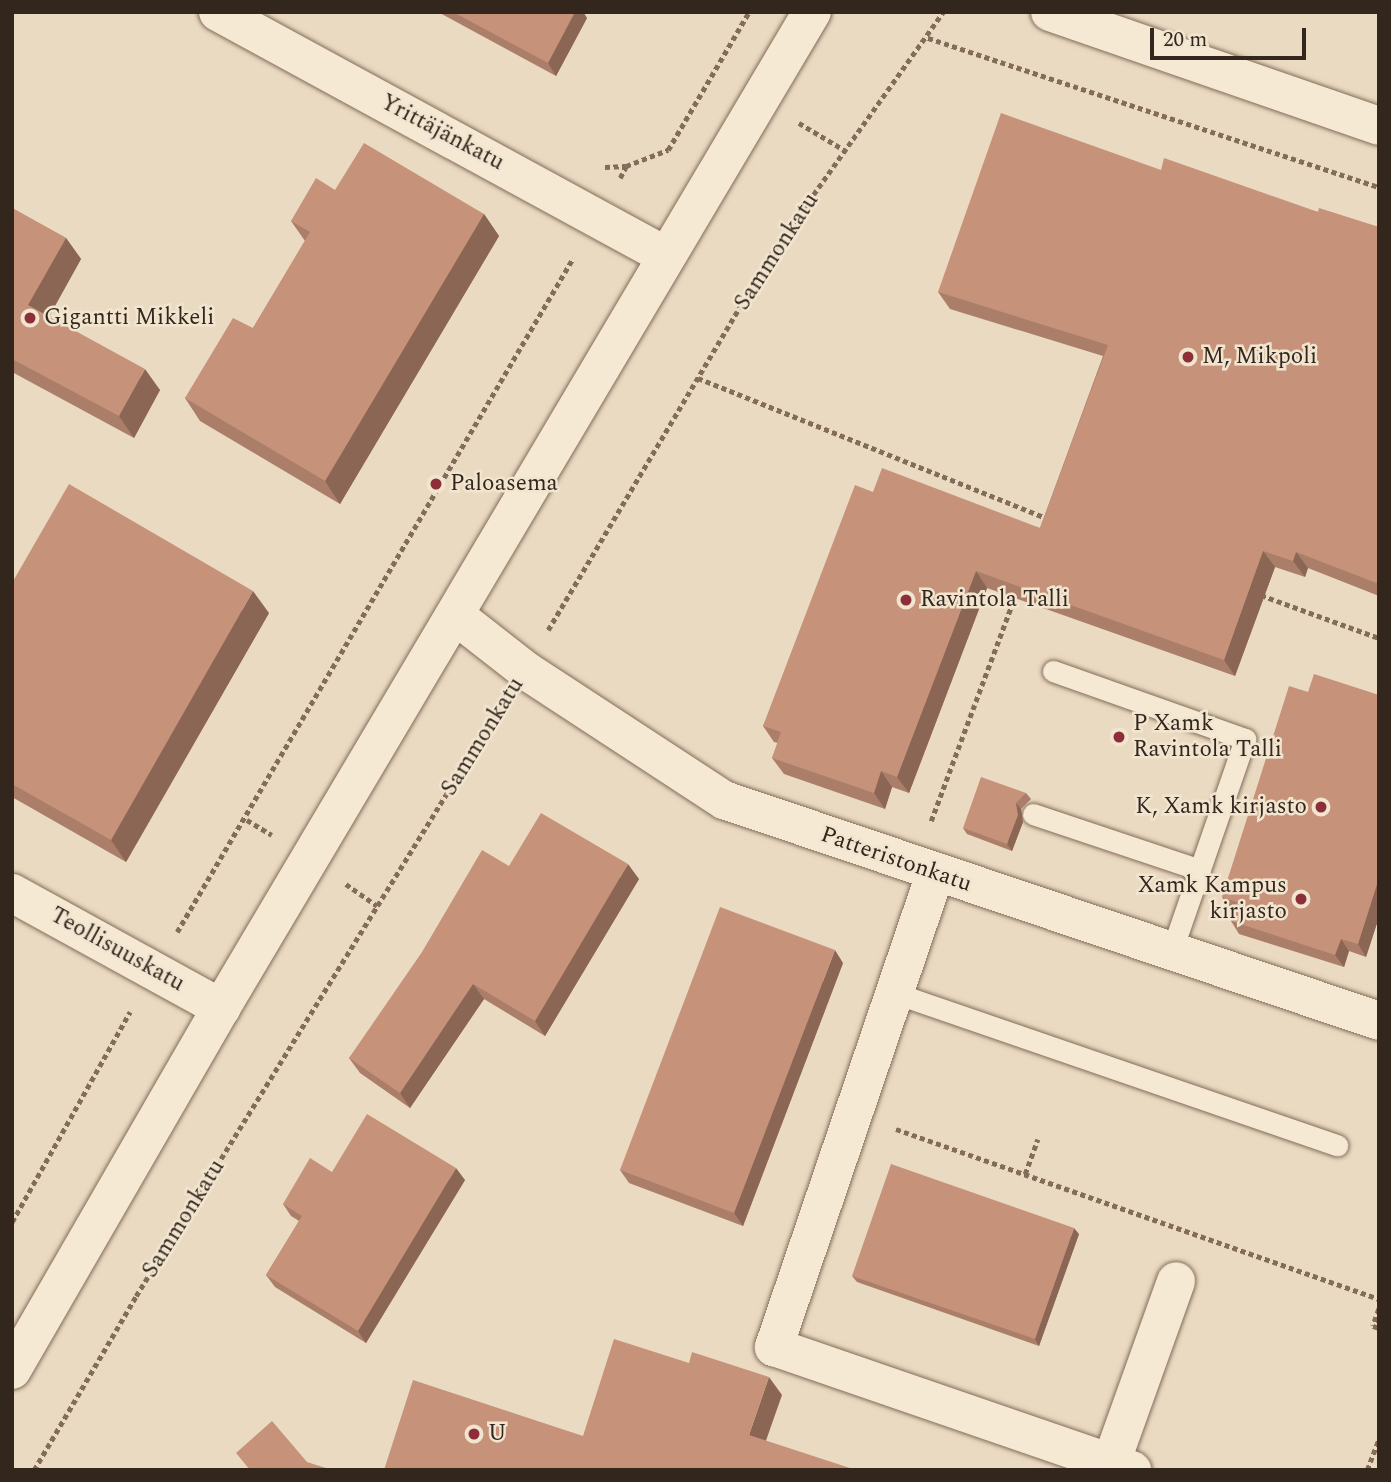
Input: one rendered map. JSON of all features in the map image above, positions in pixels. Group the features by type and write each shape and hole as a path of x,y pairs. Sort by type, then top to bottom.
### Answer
{"street":[{"name":"Yrittäjänkatu","path":"218,12 666,256"},
{"path":"12,1370 221,1007 812,12"},
{"path":"1050,12 1379,125"},
{"name":"Patteristonkatu","path":"456,615 525,670 724,800 924,871 1379,1021"},
{"path":"924,871 892,992 774,1347 1121,1466 1176,1281"},
{"name":"Teollisuuskatu","path":"12,893 221,1007"}],"lane":[{"path":"1054,671 1245,739 1171,953"},
{"path":"1034,814 1200,870"},
{"path":"892,992 1337,1145"}],"path":[{"path":"12,1222 153,970 247,820 436,484 626,166 668,150 749,12"},
{"name":"Sammonkatu","path":"34,1470 136,1296 525,670 774,250 928,38 943,12"},
{"path":"928,38 1379,187"},
{"path":"698,378 1058,522"},
{"path":"1040,530 1045,517"},
{"path":"924,871 1020,582"},
{"path":"1250,592 1379,638"},
{"path":"852,1114 1379,1299"},
{"path":"1025,1174 1038,1139"},
{"path":"1379,1309 1373,1326 1379,1328"},
{"path":"1367,1470 1379,1438"}],"building":[{"path":"453,12 575,12 548,63"},
{"path":"1001,113 1161,170 1164,158 1318,212 1319,208 1379,227 1379,584 1296,552 1293,561 1263,551 1224,660 976,571 897,777 881,771 874,793 772,758 781,732 763,726 855,485 873,492 882,468 1040,528 1108,345 938,292"},
{"path":"364,143 484,214 325,481 185,398 233,318 253,328 310,232 291,221 316,178 335,190"},
{"path":"12,208 66,238 28,305 145,369 119,416 12,359"},
{"path":"69,484 253,591 111,840 12,784 12,583"},
{"name":"K, Xamk kirjasto","path":"1314,674 1379,695 1379,878 1358,944 1341,939 1335,955 1231,921 1237,902 1222,897 1289,686 1308,692"},
{"path":"981,777 1026,793 1016,803 1018,815 1007,844 963,828"},
{"path":"541,813 628,864 535,1021 473,984 400,1093 349,1058 422,952 482,850 509,866"},
{"path":"720,907 835,950 734,1213 620,1170"},
{"path":"367,1114 456,1168 358,1331 266,1275 302,1216 283,1204 310,1158 332,1172"},
{"path":"891,1164 1074,1228 1035,1339 852,1276"},
{"path":"614,1339 689,1363 692,1352 769,1377 749,1435 856,1470 384,1470 413,1380 583,1436"},
{"path":"272,1421 307,1462 332,1470 250,1470 236,1453"}],"place":[{"name":"Gigantti Mikkeli","path":"30,318"},
{"name":"M, Mikpoli","path":"1188,357"},
{"name":"Paloasema","path":"436,484"},
{"name":"Ravintola Talli","path":"906,600"},
{"name":"P Xamk Ravintola Talli","path":"1119,737"},
{"name":"K, Xamk kirjasto","path":"1321,807"},
{"name":"Xamk Kampus kirjasto","path":"1301,899"},
{"name":"U","path":"474,1434"}]}
